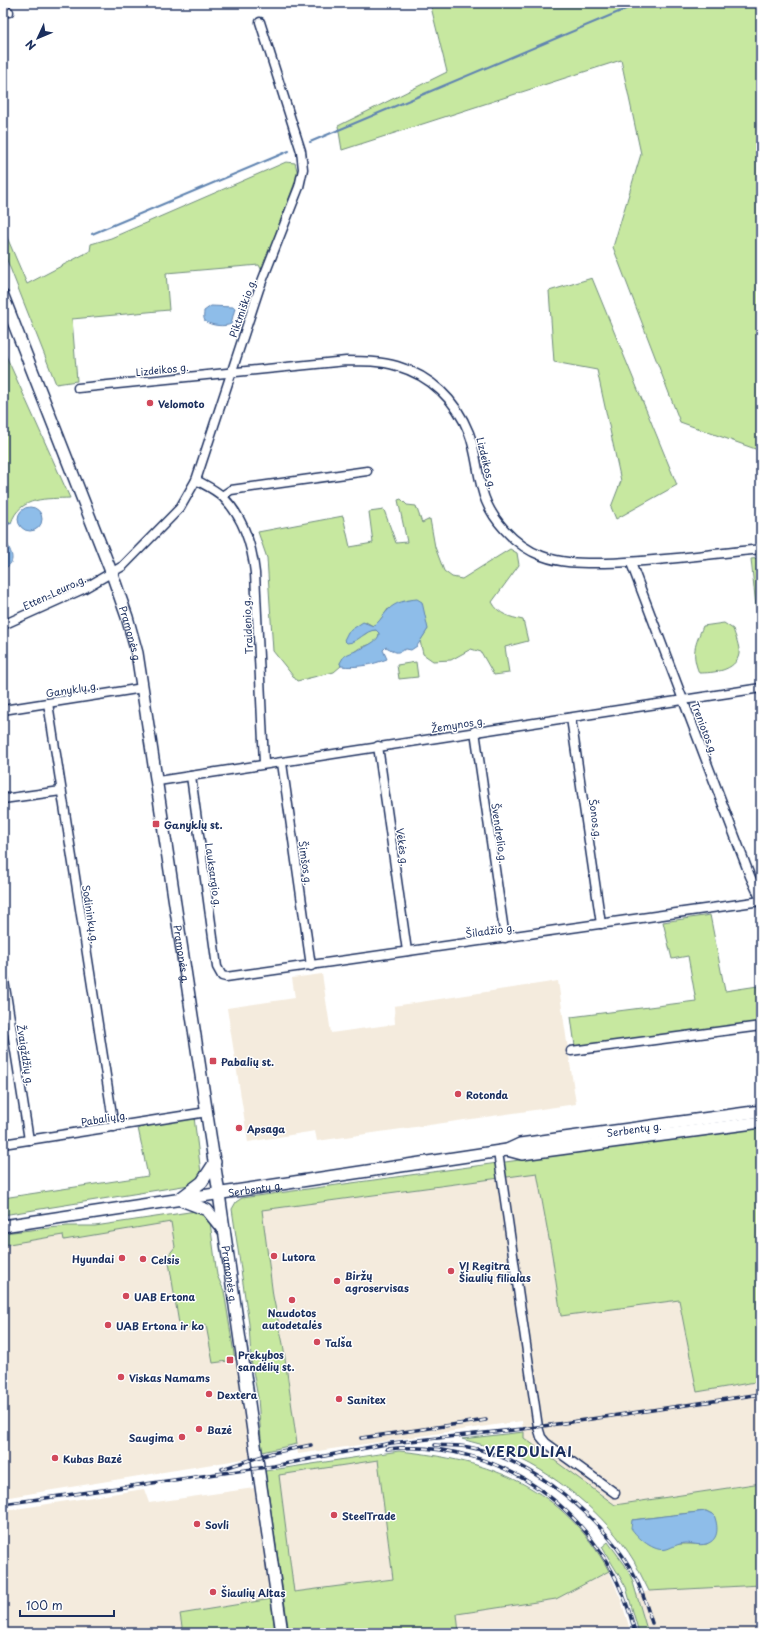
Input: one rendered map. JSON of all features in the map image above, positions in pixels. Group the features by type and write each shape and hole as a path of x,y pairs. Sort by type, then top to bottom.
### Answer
{"main road":[{"name":"Pramonės g.","path":"3,296 112,574 133,636 158,781 220,1194 282,1633"},
{"name":"Serbentų g.","path":"3,1226 503,1151 520,1144 761,1111"},
{"name":"Serbentų g.","path":"503,1151 522,1154 761,1122"},
{"path":"179,1200 202,1182 215,1162"},
{"path":"179,1200 207,1210 225,1231"}],"street":[{"name":"Piktmiškio g.","path":"112,574 123,566 180,508 196,480 259,289 299,187 303,169 301,151 260,22"},
{"name":"Lizdeikos g.","path":"78,388 346,361 374,362 396,365 411,370 426,378 449,398 469,433 482,491 491,510 507,532 520,544 542,556 567,563 631,562 761,549"},
{"path":"222,496 231,490 367,471"},
{"name":"Traidenio g.","path":"196,480 222,496 239,519 252,551 255,573 264,764"},
{"name":"Treniotos g.","path":"631,562 750,876 761,900"},
{"name":"Etten-Leuro g.","path":"3,626 112,574"},
{"name":"Ganyklų g.","path":"3,710 143,688"},
{"name":"Žemynos g.","path":"158,781 761,688"},
{"name":"Sodininkų g.","path":"48,703 114,1127"},
{"name":"Šonos g.","path":"571,718 600,924"},
{"name":"Švendrelio g.","path":"475,731 505,938"},
{"name":"Vėkės g.","path":"378,746 407,951"},
{"name":"Šimšos g.","path":"282,763 311,966"},
{"name":"Lauksargio g.","path":"191,776 216,967 222,976"},
{"path":"3,799 61,791"},
{"name":"Šiladžio g.","path":"222,976 226,977 311,966 761,900"},
{"name":"Žvaigždžių g.","path":"3,974 28,1140"},
{"path":"571,1051 761,1026"},
{"name":"Pabalių g.","path":"3,1144 207,1112"},
{"path":"503,1151 538,1427 541,1437 546,1443 615,1493"}],"shaded area":[{"path":"322,974 331,1033 395,1024 394,1006 558,981 576,1104 317,1141 315,1131 248,1142 227,1008 295,998 292,978"},
{"path":"537,1173 552,1255 561,1316 679,1300 697,1392 761,1381 761,1483 615,1505 524,1438 522,1421 298,1454 283,1344 273,1296 262,1210"},
{"path":"186,1212 210,1222 217,1275 224,1291 241,1392 250,1458 3,1498 3,1233 68,1226 95,1226"},
{"path":"378,1460 393,1579 294,1592 279,1475"},
{"path":"254,1488 271,1599 180,1614 183,1633 3,1633 3,1511 144,1489 149,1503"},
{"path":"609,1571 621,1600 631,1633 459,1633 457,1614 556,1599"},
{"path":"761,1585 761,1633 648,1633 637,1594 649,1591"}],"green space":[{"path":"430,3 761,3 761,451 680,422 613,247 641,154 621,60 342,150 338,126 447,72"},
{"path":"286,162 295,163 298,174 262,271 259,265 166,273 169,310 72,319 77,381 56,384 3,250 3,228 27,284 90,251 91,244 111,238"},
{"path":"592,278 677,485 616,519 611,507 621,481 597,370 554,362 549,291"},
{"path":"3,349 70,498 44,499 28,503 15,514 11,523 3,525"},
{"path":"401,499 407,505 416,506 422,523 430,519 435,547 444,571 452,577 462,579 510,549 517,553 519,565 492,602 501,613 523,620 528,641 505,647 509,673 494,675 481,652 471,649 451,660 433,661 423,654 420,641 428,629 388,609 378,623 373,626 366,622 364,635 370,630 376,630 379,633 379,637 375,642 361,647 340,663 341,666 334,672 297,681 273,651 267,558 258,532 343,516 350,547 373,543 369,512 384,510 396,543 407,542 398,500"},
{"path":"761,558 761,615 757,616 751,559"},
{"path":"724,623 733,629 739,648 737,660 723,670 699,673 695,660 695,649 703,626"},
{"path":"416,662 418,677 399,679 397,665"},
{"path":"710,915 725,991 758,986 761,993 761,1022 575,1046 571,1017 696,1001 688,956 672,959 663,922"},
{"path":"194,1117 201,1173 197,1180 189,1185 3,1215 3,1198 148,1176 138,1128"},
{"path":"761,1127 761,1381 697,1392 679,1300 561,1316 552,1255 537,1173 262,1210 273,1296 283,1344 297,1444 262,1452 258,1398 251,1360 249,1324 232,1209 236,1202 242,1198"},
{"path":"196,1211 207,1216 210,1222 217,1275 224,1291 235,1360 213,1363 206,1325 180,1330 168,1256 175,1247 171,1222 64,1240 63,1235 3,1245 3,1233 68,1226 95,1226"},
{"path":"524,1432 524,1438 615,1505 761,1483 761,1585 649,1591 634,1561 623,1544 594,1511 577,1496 559,1482 521,1459 497,1449 462,1439","holes":["706,1511 714,1515 714,1538 707,1544 676,1544 632,1520"]},
{"path":"399,1451 433,1455 464,1462 494,1471 521,1483 547,1498 570,1518 591,1542 609,1571 556,1599 457,1614 459,1633 289,1633 265,1471","holes":["378,1460 393,1579 294,1592 279,1475"]},
{"path":"608,1542 625,1565 632,1579 648,1633 639,1633 626,1587 602,1547"},
{"path":"271,1599 275,1633 183,1633 180,1614"}],"water":[{"path":"211,306 235,308 231,324 218,326 205,321 204,311"},
{"path":"30,507 35,508 41,514 41,524 35,530 30,531 25,530 19,524 18,519 19,514 25,508"},
{"path":"3,543 7,543 12,556 11,562 7,567 3,567"},
{"path":"417,599 422,602 428,629 417,646 411,650 406,649 398,652 394,652 386,647 383,650 387,659 364,666 341,666 340,663 344,656 371,644 378,637 379,633 376,630 368,632 355,641 347,643 344,640 348,632 363,622 373,626 394,605"},
{"path":"706,1511 714,1515 717,1532 716,1536 711,1542 703,1545 685,1543 667,1549 657,1549 637,1536 631,1528 632,1520"}],"waterway":[{"path":"310,142 640,3"},
{"path":"92,234 289,151"},
{"path":"3,525 11,523"}],"railway":[{"path":"3,1504 274,1466 391,1443 523,1429 761,1394"},
{"path":"361,1438 486,1420"},
{"path":"222,1469 272,1453 311,1445"},
{"path":"435,1445 464,1446 492,1453 517,1464 541,1478 565,1495 606,1534 622,1556 640,1588 652,1623"},
{"path":"387,1449 431,1449 472,1457 511,1472 546,1494 576,1522 602,1554 622,1592 635,1633"}],"place":[{"name":"Velomoto","path":"150,403"},
{"name":"Ganyklų st.","path":"156,824"},
{"name":"Pabalių st.","path":"213,1061"},
{"name":"Rotonda","path":"458,1094"},
{"name":"Apsaga","path":"239,1128"},
{"name":"Lutora","path":"274,1256"},
{"name":"Hyundai","path":"122,1258"},
{"name":"Celsis","path":"143,1259"},
{"name":"VĮ Regitra Šiaulių filialas","path":"451,1271"},
{"name":"Biržų agroservisas","path":"337,1281"},
{"name":"UAB Ertona","path":"126,1296"},
{"name":"Naudotos autodetalės","path":"292,1300"},
{"name":"UAB Ertona ir ko","path":"108,1325"},
{"name":"Talša","path":"317,1342"},
{"name":"Prekybos sandėlių st.","path":"230,1360"},
{"name":"Viskas Namams","path":"121,1377"},
{"name":"Dextera","path":"209,1394"},
{"name":"Sanitex","path":"339,1399"},
{"name":"Bazė","path":"199,1429"},
{"name":"Saugima","path":"182,1437"},
{"name":"Kubas Bazė","path":"55,1458"},
{"name":"SteelTrade","path":"334,1515"},
{"name":"Sovli","path":"197,1524"},
{"name":"Šiaulių Altas","path":"213,1592"}],"district":[{"name":"VERDULIAI","path":"529,1451"}]}
